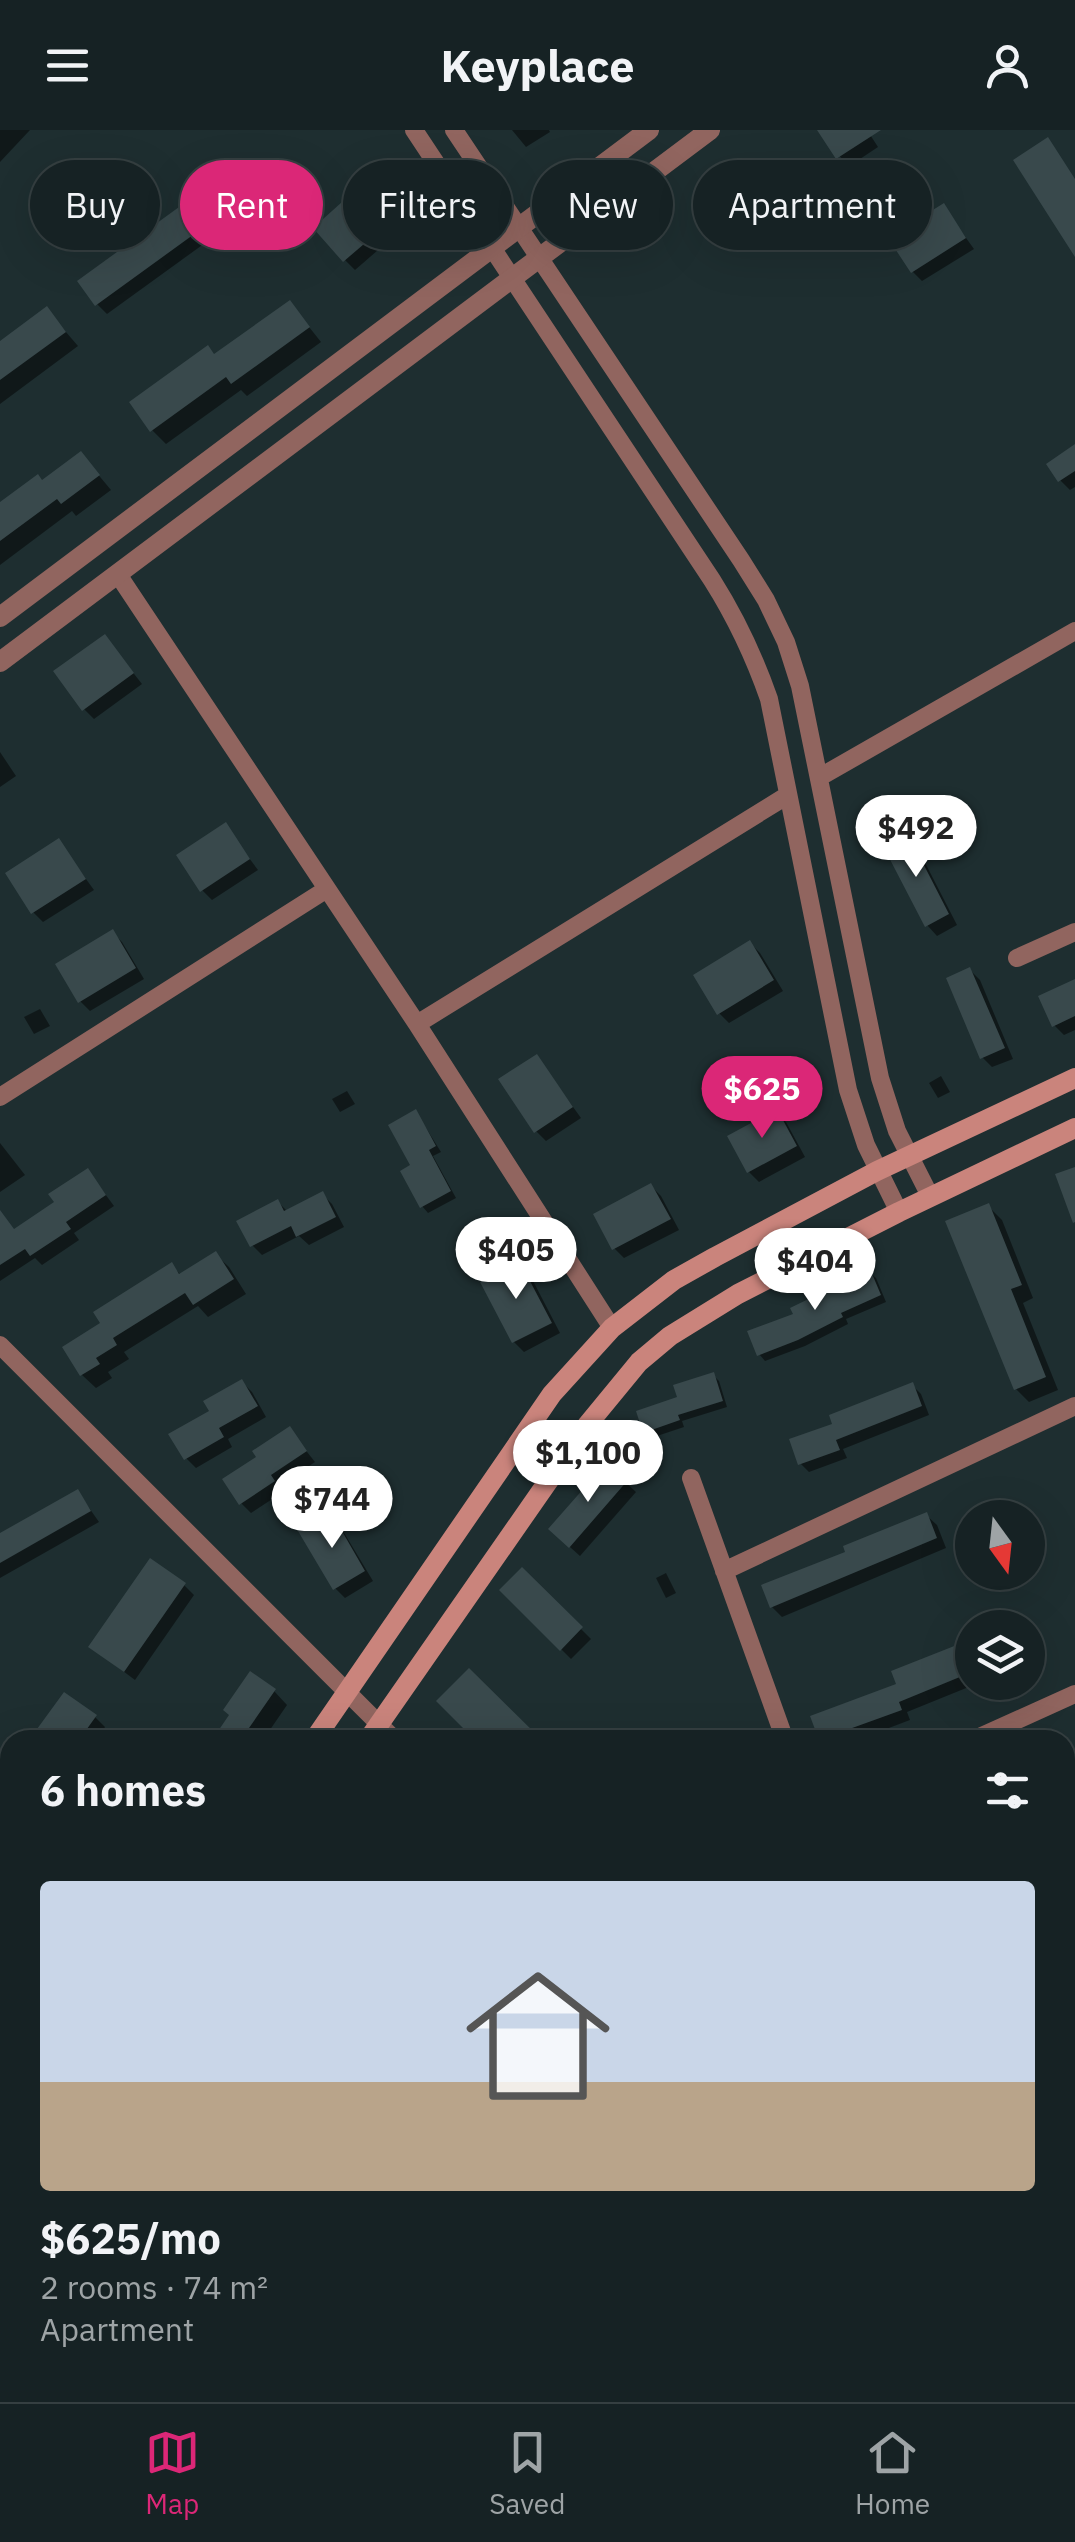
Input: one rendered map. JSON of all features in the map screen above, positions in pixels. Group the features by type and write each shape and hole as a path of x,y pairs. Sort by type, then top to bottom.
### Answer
{"main road":[{"path":"321,1730 552,1394 612,1328 674,1280 877,1171 1075,1078"},
{"path":"374,1730 588,1424 639,1362 703,1313 930,1196 1075,1128"}],"street":[{"path":"414,130 433,160"},
{"path":"454,130 766,600 786,642 820,776 880,1078 908,1156 930,1196"},
{"path":"512,233 648,130"},
{"path":"0,662 710,130"},
{"path":"0,617 490,250"},
{"path":"492,250 736,617 755,657 768,699 848,1090 877,1171 899,1212"},
{"path":"119,576 612,1328"},
{"path":"820,776 1075,631"},
{"path":"416,1024 788,795"},
{"path":"0,1097 327,889"},
{"path":"1017,958 1075,932"},
{"path":"0,1345 346,1693 372,1730"},
{"path":"724,1572 1075,1406"},
{"path":"691,1478 780,1730"},
{"path":"995,1730 1075,1694"}],"building":[{"path":"817,130 881,130 836,159"},
{"path":"1048,137 1075,179 1075,257 1013,160"},
{"path":"343,201 343,250 357,250 343,262 323,239 323,219"},
{"path":"944,203 966,238 911,273 896,250 932,250 932,210"},
{"path":"180,206 180,244 95,306 77,281 120,250 160,250 160,221"},
{"path":"290,300 310,327 231,384 226,377 150,432 129,402 208,345 214,354"},
{"path":"47,306 66,332 0,380 0,341"},
{"path":"1075,444 1075,471 1058,482 1046,464"},
{"path":"81,451 100,475 61,504 57,499 0,541 0,502 38,474 42,480"},
{"path":"105,634 134,673 82,711 53,671"},
{"path":"226,822 250,859 200,892 176,855"},
{"path":"908,834 949,914 925,927 883,846"},
{"path":"59,838 86,879 31,914 5,873"},
{"path":"113,929 136,968 78,1003 55,964"},
{"path":"750,940 774,980 717,1015 693,975"},
{"path":"970,967 1005,1048 980,1059 946,978"},
{"path":"1075,979 1075,1016 1052,1027 1038,996"},
{"path":"537,1054 573,1107 534,1133 498,1079"},
{"path":"416,1109 436,1146 429,1150 451,1191 420,1208 400,1171 410,1165 388,1125"},
{"path":"777,1109 797,1146 747,1173 727,1136"},
{"path":"1075,1167 1075,1222 1073,1223 1055,1174"},
{"path":"88,1168 106,1195 66,1222 71,1229 30,1256 25,1249 0,1265 0,1210 14,1229 54,1202 48,1194"},
{"path":"651,1183 671,1219 612,1250 593,1214"},
{"path":"323,1191 336,1217 296,1237 291,1226 250,1247 236,1221 278,1199 284,1211"},
{"path":"989,1203 1022,1285 1011,1289 1046,1377 1014,1390 945,1221"},
{"path":"216,1251 234,1279 193,1305 185,1293 113,1338 117,1345 96,1358 100,1364 80,1376 62,1347 100,1323 93,1312 172,1262 179,1274"},
{"path":"520,1262 552,1323 512,1343 480,1282"},
{"path":"870,1269 881,1295 841,1313 843,1317 798,1340 757,1356 747,1331 793,1314 790,1308"},
{"path":"714,1372 723,1401 678,1415 680,1420 643,1433 636,1411 677,1397 673,1385"},
{"path":"242,1379 258,1406 219,1428 224,1437 184,1460 168,1434 209,1411 203,1401"},
{"path":"913,1382 922,1406 836,1440 840,1450 798,1465 789,1439 832,1424 829,1415"},
{"path":"290,1426 307,1451 271,1475 275,1481 239,1505 222,1479 256,1457 252,1451"},
{"path":"607,1462 628,1480 569,1548 548,1529"},
{"path":"78,1489 91,1511 0,1563 0,1533"},
{"path":"331,1512 365,1571 333,1590 298,1531"},
{"path":"927,1512 937,1538 770,1608 761,1585 845,1552 843,1546"},
{"path":"150,1558 186,1583 124,1672 88,1647"},
{"path":"522,1567 583,1627 560,1651 499,1590"},
{"path":"955,1646 955,1679 899,1702 902,1710 847,1730 815,1730 810,1716 896,1684 891,1671"},
{"path":"469,1668 532,1730 465,1730 436,1701"},
{"path":"250,1671 276,1689 249,1728 252,1730 219,1730 229,1715 223,1710"},
{"path":"64,1692 97,1715 86,1730 36,1730"}]}
